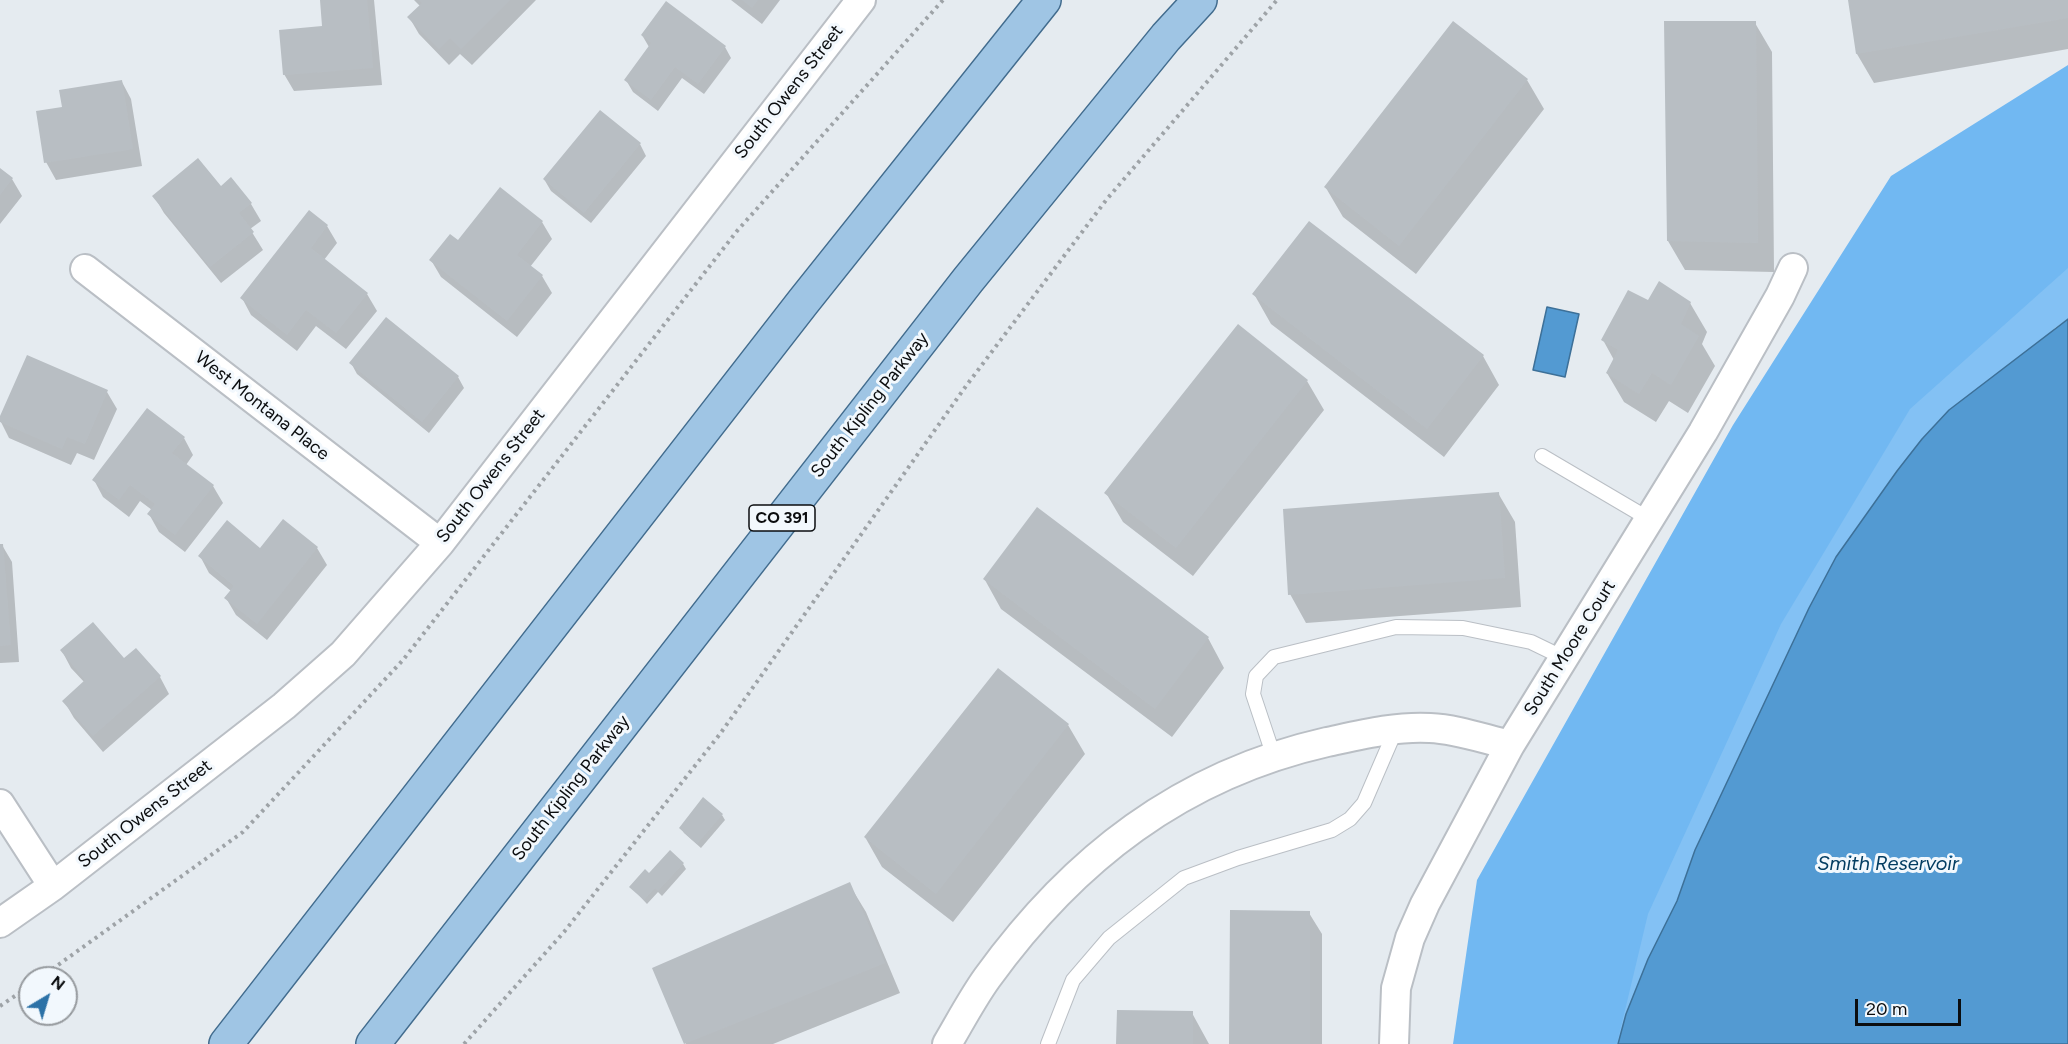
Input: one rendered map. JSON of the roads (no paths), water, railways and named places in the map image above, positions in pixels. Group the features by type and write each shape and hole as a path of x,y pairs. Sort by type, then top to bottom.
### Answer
{"main road":[{"path":"226,1044 810,293 1044,0"},
{"name":"South Kipling Parkway","path":"373,1044 968,280 1166,37 1200,0"}],"street":[{"name":"South Owens Street","path":"0,923 53,886 284,706 343,654 440,543 861,0"},
{"name":"South Moore Court","path":"1394,1044 1396,988 1410,938 1425,904 1510,746 1703,432 1780,296 1793,268"},
{"name":"West Montana Place","path":"85,269 440,543"},
{"path":"947,1044 986,980 1039,912 1095,857 1127,831 1162,808 1248,766 1298,748 1396,729 1431,728 1453,731 1510,746"},
{"path":"0,804 53,886"}],"lane":[{"path":"1542,456 1649,519"},
{"path":"1274,757 1253,694 1256,676 1274,657 1396,627 1463,628 1531,642 1564,658"},
{"path":"1048,1044 1072,980 1109,938 1184,878 1238,858 1332,830 1350,819 1364,804 1396,729"}],"water":[{"path":"1547,307 1579,314 1565,377 1533,370"},
{"name":"Smith Reservoir","path":"2068,319 2068,1044 1618,1044 1626,1014 1648,959 1677,901 1695,850 1809,608 1836,557 1897,471 1949,410"}]}
